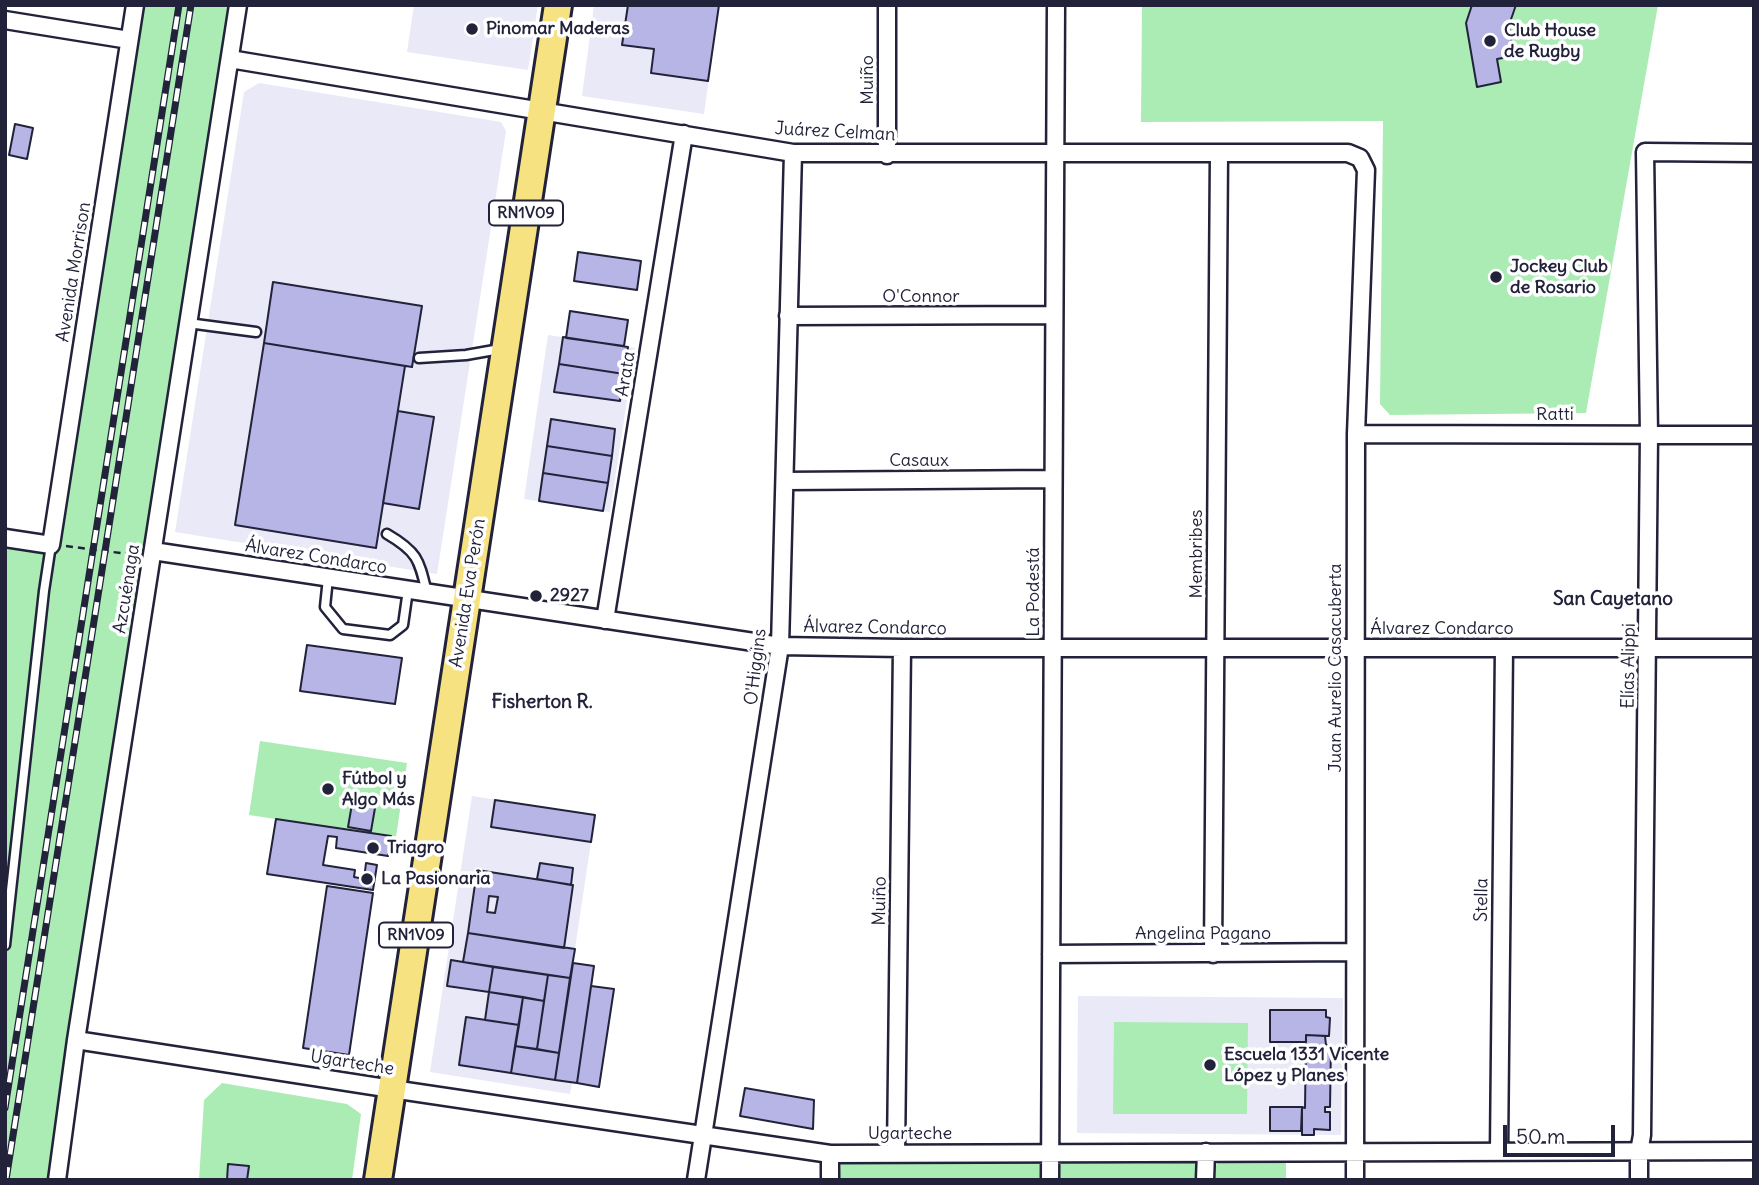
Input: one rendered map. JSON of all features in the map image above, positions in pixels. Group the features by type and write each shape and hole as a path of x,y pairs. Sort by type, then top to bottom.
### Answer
{"main road":[{"name":"Avenida Eva Perón","path":"378,1180 558,5"}],"street":[{"name":"Avenida Morrison","path":"51,545 135,5"},
{"name":"Azcuénaga","path":"57,1180 76,1040 239,5"},
{"name":"Muiño","path":"887,5 887,155"},
{"name":"La Podestá","path":"1050,1180 1056,5"},
{"path":"5,20 130,40"},
{"name":"Juárez Celman","path":"230,59 793,153 1348,153 1360,158"},
{"name":"Arata","path":"605,620 684,134"},
{"name":"Elías Alippi","path":"1639,1180 1642,1135 1648,648 1649,435 1645,152 1754,153"},
{"name":"O'Higgins","path":"696,1180 780,646 793,153"},
{"name":"Membribes","path":"1213,954 1219,154"},
{"name":"Juan Aurelio Casacuberta","path":"1355,1180 1356,434 1366,170 1360,158"},
{"name":"O'Connor","path":"788,316 1054,315"},
{"name":"Ratti","path":"1356,434 1754,435"},
{"name":"Casaux","path":"785,481 1054,479"},
{"path":"5,538 51,545"},
{"name":"Álvarez Condarco","path":"153,551 780,646 902,649 1754,648"},
{"name":"Muiño","path":"896,1153 902,649"},
{"name":"Stella","path":"1499,1152 1504,649"},
{"name":"Angelina Pagano","path":"1051,954 1355,953"},
{"name":"Ugarteche","path":"76,1040 830,1154 1754,1151"},
{"path":"1205,1180 1206,1152"},
{"path":"830,1154 830,1180"}],"lane":[{"path":"188,323 256,331"},
{"path":"419,358 466,355 505,348"},
{"path":"387,534 405,545 419,561 426,593"},
{"path":"5,944 51,545"},
{"path":"328,578 326,607 343,629 390,635 404,625 408,590"}],"path":[{"path":"51,545 134,556 153,551"}],"shaded area":[{"name":"Pinomar Maderas","path":"414,5 538,5 528,70 407,52"},
{"path":"594,5 719,5 704,114 582,96"},
{"path":"259,83 501,122 506,131 437,574 175,532 244,92"},
{"path":"548,335 635,348 610,512 524,499"},
{"path":"472,796 595,815 573,962 594,966 592,986 614,989 599,1087 572,1083 570,1094 430,1072"},
{"name":"Escuela 1331 Vicente López y Planes","path":"1078,996 1343,998 1341,1135 1077,1133"}],"green space":[{"path":"135,5 238,5 57,1180 5,1180 5,538 51,545"},
{"name":"Jockey Club de Rosario","path":"1142,5 1658,5 1586,413 1390,415 1380,404 1383,121 1141,122"},
{"name":"Fútbol y Algo Más","path":"260,741 407,763 396,837 249,815"},
{"path":"1114,1022 1248,1023 1247,1114 1113,1114"},
{"path":"222,1083 347,1104 361,1114 352,1180 199,1180 204,1100"},
{"path":"1286,1158 1286,1180 1214,1180 1216,1165 1221,1160"},
{"path":"845,1159 1038,1159 1044,1162 1046,1180 839,1180 841,1164"},
{"path":"1067,1159 1191,1159 1199,1168 1201,1180 1058,1180 1060,1165"}],"building":[{"path":"628,5 719,5 708,81 651,73 654,49 622,45"},
{"name":"Club House de Rugby","path":"1472,5 1516,5 1509,25 1514,56 1497,59 1501,82 1477,87 1466,23"},
{"path":"15,124 33,128 27,159 9,155"},
{"path":"578,252 641,261 637,290 574,281"},
{"path":"273,282 422,306 412,367 264,343"},
{"path":"570,311 628,320 624,346 566,338"},
{"path":"563,337 628,347 624,374 559,364"},
{"path":"264,343 405,366 376,548 235,525"},
{"path":"559,364 624,374 620,401 554,392"},
{"path":"398,411 434,417 419,509 383,503"},
{"path":"551,419 615,429 612,456 547,446"},
{"path":"547,446 612,456 608,483 543,473"},
{"path":"543,473 608,483 603,511 539,501"},
{"path":"307,645 402,658 395,704 300,691"},
{"path":"495,800 595,815 591,842 491,827"},
{"path":"352,804 375,808 371,831 348,827"},
{"path":"276,819 391,836 388,856 336,848 337,837 328,836 323,865 355,870 354,877 364,879 366,863 377,865 373,890 267,874"},
{"path":"540,863 573,868 571,885 537,879"},
{"path":"477,870 573,885 564,948 468,933","holes":["489,896 498,897 495,913 487,912"]},
{"path":"327,886 373,893 349,1055 303,1048"},
{"path":"468,933 575,949 570,978 463,962"},
{"path":"451,960 493,967 489,992 447,986"},
{"path":"573,963 594,966 577,1083 555,1080"},
{"path":"493,967 548,975 544,1001 489,992"},
{"path":"548,975 570,978 559,1053 537,1049"},
{"path":"591,986 614,989 599,1087 577,1083"},
{"path":"489,992 523,997 519,1025 485,1020"},
{"path":"523,997 544,1001 537,1049 515,1046"},
{"path":"1270,1010 1326,1010 1326,1017 1330,1018 1329,1036 1306,1035 1306,1042 1270,1042"},
{"path":"466,1017 519,1025 511,1073 459,1065"},
{"path":"1306,1035 1325,1036 1326,1045 1331,1045 1330,1107 1325,1107 1325,1112 1330,1112 1330,1130 1314,1129 1314,1135 1302,1135"},
{"path":"515,1046 559,1053 555,1080 511,1073"},
{"path":"745,1088 814,1100 813,1129 740,1116"},
{"path":"1270,1107 1302,1107 1301,1131 1270,1131"},
{"path":"228,1164 249,1166 247,1180 227,1180"}],"railway":[{"path":"5,1108 179,5"},
{"path":"6,1180 191,5"}],"place":[{"name":"Pinomar Maderas","path":"472,29"},
{"name":"Club House de Rugby","path":"1490,41"},
{"name":"Jockey Club de Rosario","path":"1496,277"},
{"name":"2927","path":"536,596"},
{"name":"Fútbol y Algo Más","path":"328,789"},
{"name":"Triagro","path":"373,848"},
{"name":"La Pasionaria","path":"367,879"},
{"name":"Escuela 1331 Vicente López y Planes","path":"1210,1065"}],"district":[{"name":"San Cayetano","path":"1613,600"},
{"name":"Fisherton R.","path":"542,703"}]}
